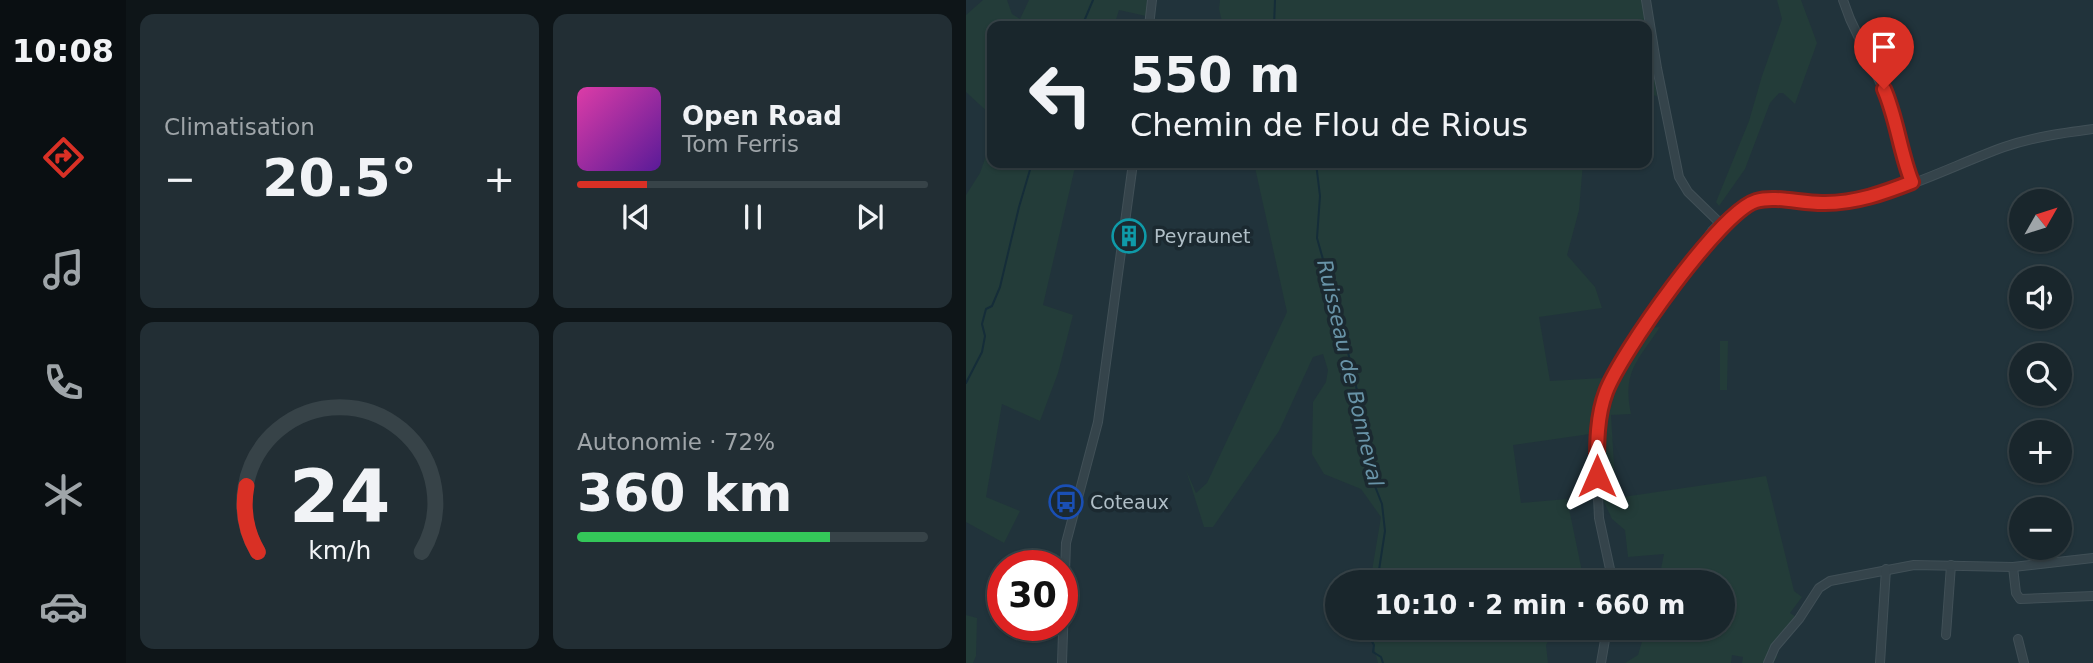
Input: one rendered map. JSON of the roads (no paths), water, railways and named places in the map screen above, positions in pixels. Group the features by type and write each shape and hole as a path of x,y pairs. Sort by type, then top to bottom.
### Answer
{"street":[{"path":"1150,21 1152,0"},
{"path":"1646,0 1649,21"},
{"path":"1843,0 1888,99 1912,182"},
{"path":"1652,37 1679,177 1688,192 1722,223"},
{"path":"1610,570 1598,496 1597,441 1602,404 1611,381 1628,352 1722,223 1740,209 1761,200 1826,203 1865,198 2018,142 2093,128"},
{"path":"1062,663 1066,543 1098,422 1132,168"},
{"path":"1768,663 1775,647 1824,583 1886,569 1922,565 2013,567 2093,558"},
{"path":"1946,635 1951,565"},
{"path":"2013,567 2016,593 2020,599 2093,596"},
{"path":"1880,663 1886,569"},
{"path":"2018,639 2024,663"},
{"path":"1601,663 1604,640"}],"waterway":[{"path":"1084,21 1093,0"},
{"name":"Ruisseau de Bonneval","path":"1274,21 1275,0"},
{"path":"966,383 982,352 985,336 982,324 986,309 992,306 1000,287 1031,168"},
{"name":"Ruisseau de Bonneval","path":"1317,168 1320,196 1317,238 1359,399 1367,466 1382,504 1385,531 1379,570"},
{"name":"Ruisseau de Bonneval","path":"1371,640 1373,652 1381,657 1383,663"}],"place":[{"name":"Peyraunet","path":"1129,236"},
{"name":"Coteaux","path":"1066,502"}]}
